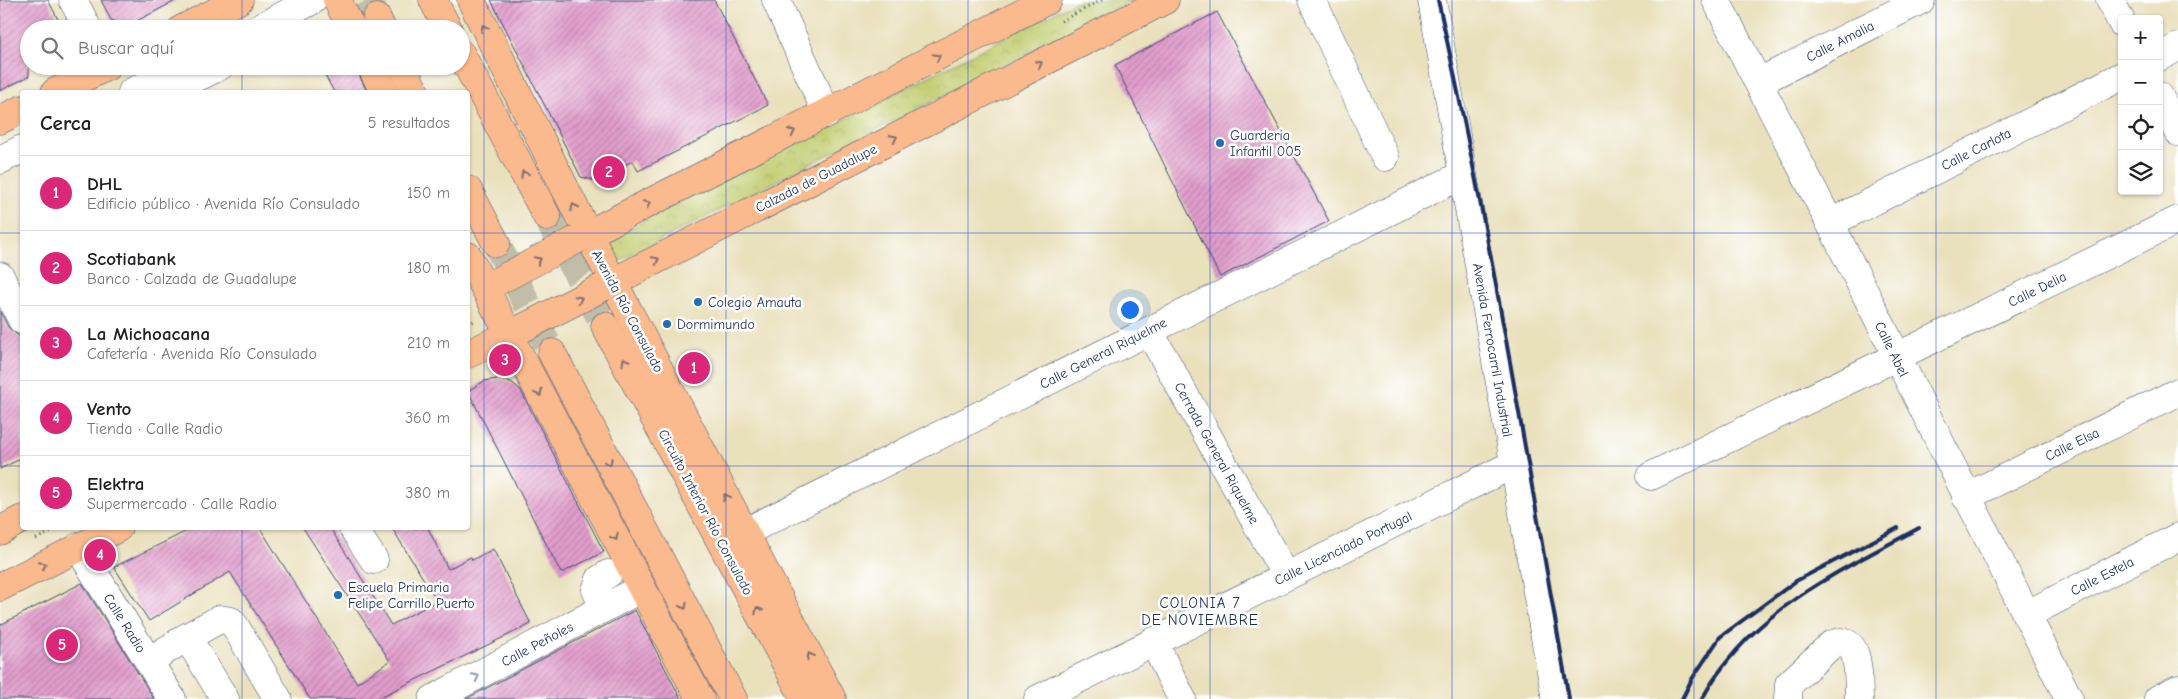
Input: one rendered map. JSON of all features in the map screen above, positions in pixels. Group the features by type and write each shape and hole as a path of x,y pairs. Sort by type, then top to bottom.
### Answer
{"main road":[{"path":"200,20 239,0"},
{"path":"337,0 347,20"},
{"path":"433,0 443,20"},
{"name":"Avenida Río Consulado","path":"471,0 583,236 744,532 832,699"},
{"path":"483,288 1048,0"},
{"name":"Calzada de Guadalupe","path":"470,353 1164,0"},
{"path":"470,71 547,217"},
{"path":"59,90 90,75"},
{"path":"376,75 383,90"},
{"path":"407,75 415,90"},
{"path":"0,120 20,110"},
{"path":"470,194 496,244"},
{"path":"470,260 483,288 515,331 642,588 700,699"},
{"name":"Circuito Interior Río Consulado","path":"605,326 805,699"},
{"path":"552,353 733,699"},
{"path":"0,531 20,520"},
{"path":"0,587 114,530"}],"street":[{"path":"73,0 83,20"},
{"path":"274,20 313,0"},
{"path":"776,0 827,114"},
{"path":"1312,0 1385,157"},
{"name":"Avenida Ferrocarril Industrial","path":"1432,0 1556,699"},
{"name":"Calle Abel","path":"1716,0 1830,222 1896,358 2068,699"},
{"name":"Calle Amalia","path":"1759,82 1921,0"},
{"path":"2110,0 2118,15"},
{"path":"2163,55 2178,47"},
{"path":"136,90 166,75"},
{"path":"172,90 202,75"},
{"name":"Calle Carlota","path":"1830,222 2118,78"},
{"path":"2163,104 2178,132"},
{"path":"0,160 20,150"},
{"path":"0,178 20,167"},
{"name":"Calle General Riquelme","path":"744,532 1462,174"},
{"name":"Calle Delia","path":"1651,476 2178,220"},
{"path":"0,276 20,316"},
{"name":"Cerrada General Riquelme","path":"1148,331 1286,576"},
{"name":"Calle Elsa","path":"1966,497 2178,392"},
{"name":"Calle Licenciado Portugal","path":"1038,699 1514,464"},
{"path":"354,530 374,560"},
{"name":"Calle Estela","path":"2026,615 2178,537"},
{"name":"Calle Radio","path":"78,547 172,699"},
{"path":"604,608 596,590 600,579 608,574"},
{"name":"Calle Peñoles","path":"433,699 642,588"},
{"path":"148,661 220,619 232,621 278,699"},
{"path":"187,637 224,699"},
{"path":"1153,641 1182,699"},
{"path":"1785,694 1831,645 1838,641 1847,642 1853,647 1856,654 1859,699"},
{"path":"2158,699 2178,689"}],"green space":[{"path":"1079,0 1132,0 617,262 607,240"}],"building":[{"path":"0,0 48,0 58,20 20,20 20,75 29,76 0,91"},
{"path":"101,0 177,0 139,20 111,20"},
{"path":"491,0 714,0 768,105 638,171 633,161 594,180 581,177"},
{"name":"Guarderia Infantil 005","path":"1217,12 1329,221 1220,277 1115,65"},
{"path":"325,75 359,75 366,90 333,90"},
{"path":"0,311 8,327 20,337 20,459 0,469"},
{"path":"498,379 511,382 520,389 604,552 561,573 470,395 470,390 484,381"},
{"path":"189,530 261,530 357,683 390,661 304,530 331,530 391,625 437,601 393,530 429,530 448,569 471,557 472,560 493,549 531,624 376,699 310,699 230,572 149,621 114,567"},
{"path":"82,583 154,699 0,699 0,625"},
{"path":"635,610 681,699 466,699"}],"tunnel":[{"path":"368,0 377,18"},
{"path":"547,217 605,326"},
{"path":"496,243 552,353"}],"railway":[{"path":"1438,0 1475,174 1569,699"},
{"path":"1682,699 1692,679 1720,637 1796,581 1898,528"},
{"path":"1702,699 1722,668 1744,642 1770,618 1826,579 1919,528"}],"place":[{"name":"Guarderia Infantil 005","path":"1220,143"},
{"name":"Scotiabank","path":"609,172"},
{"name":"Colegio Amauta","path":"698,302"},
{"name":"Dormimundo","path":"667,324"},
{"name":"La Michoacana","path":"505,360"},
{"name":"DHL","path":"694,368"},
{"name":"Vento","path":"100,555"},
{"name":"Escuela Primaria Felipe Carrillo Puerto","path":"338,595"},
{"name":"Elektra","path":"62,645"}],"district":[{"name":"COLONIA 7 DE NOVIEMBRE","path":"1200,612"}]}
